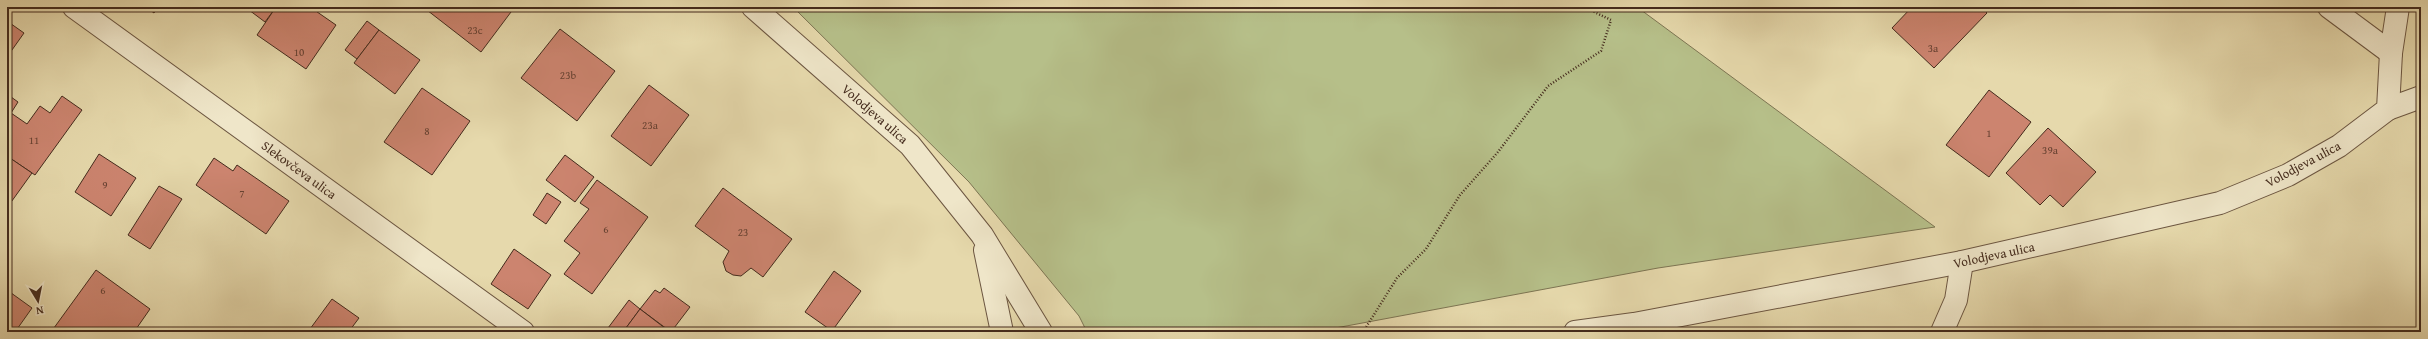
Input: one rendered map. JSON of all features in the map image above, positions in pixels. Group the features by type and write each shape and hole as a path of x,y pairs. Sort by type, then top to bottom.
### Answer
{"street":[{"name":"Slekovčeva ulica","path":"74,7 524,332"},
{"name":"Volodjeva ulica","path":"753,7 910,145 982,235 1041,332"},
{"path":"2329,7 2391,53"},
{"path":"2388,109 2391,53 2398,7"},
{"name":"Volodjeva ulica","path":"1575,332 1634,324 1962,262 2220,203 2301,168 2339,146 2388,109 2421,98"},
{"name":"Volodjeva ulica","path":"982,235 1002,332"},
{"path":"1942,332 1956,300 1962,262"}],"path":[{"path":"1363,332 1397,278 1426,249 1460,195 1498,152 1548,86 1601,51 1611,20 1584,7"}],"green space":[{"path":"793,7 1637,7 1935,227 1658,268 1314,332 1087,332 1079,316 969,182"}],"building":[{"path":"146,7 158,7 154,13"},
{"path":"245,7 276,7 265,22"},
{"path":"276,7 310,7 336,25 306,69 257,35"},
{"path":"423,7 512,7 514,8 481,52"},
{"path":"1912,7 1981,7 1987,13 1934,68 1892,28"},
{"path":"7,21 24,33 7,57"},
{"path":"367,21 379,30 357,59 345,50"},
{"path":"560,29 615,71 577,121 521,78"},
{"path":"379,30 420,60 395,94 354,63"},
{"path":"649,85 689,115 651,166 611,136"},
{"path":"422,88 470,121 432,175 384,142"},
{"path":"1989,90 2031,122 1989,177 1946,145"},
{"path":"7,94 18,102 11,113 27,124 40,106 50,113 62,96 82,110 35,175 7,156"},
{"path":"2048,128 2096,172 2063,207 2050,195 2040,205 2006,173"},
{"path":"99,154 136,178 111,216 75,192"},
{"path":"565,155 594,177 575,202 546,180"},
{"path":"7,156 32,173 9,205 7,204"},
{"path":"214,158 233,171 237,165 289,201 266,234 196,185"},
{"path":"597,180 648,217 592,294 564,274 580,253 564,241 589,209 580,203"},
{"path":"159,186 182,199 150,249 128,235"},
{"path":"723,188 792,239 763,277 751,268 741,276 733,275 726,271 723,262 729,251 695,226"},
{"path":"547,193 561,202 546,224 533,215"},
{"path":"514,249 551,275 528,309 491,284"},
{"path":"96,270 150,309 134,332 51,332"},
{"path":"834,271 861,291 832,331 805,312"},
{"path":"664,288 690,307 671,332 640,309 655,290 660,293"},
{"path":"7,290 32,308 15,332 7,332"},
{"path":"332,299 359,318 350,330 352,332 314,332 310,329"},
{"path":"629,300 640,309 623,332 605,332"},
{"path":"640,309 670,332 623,332"}]}
